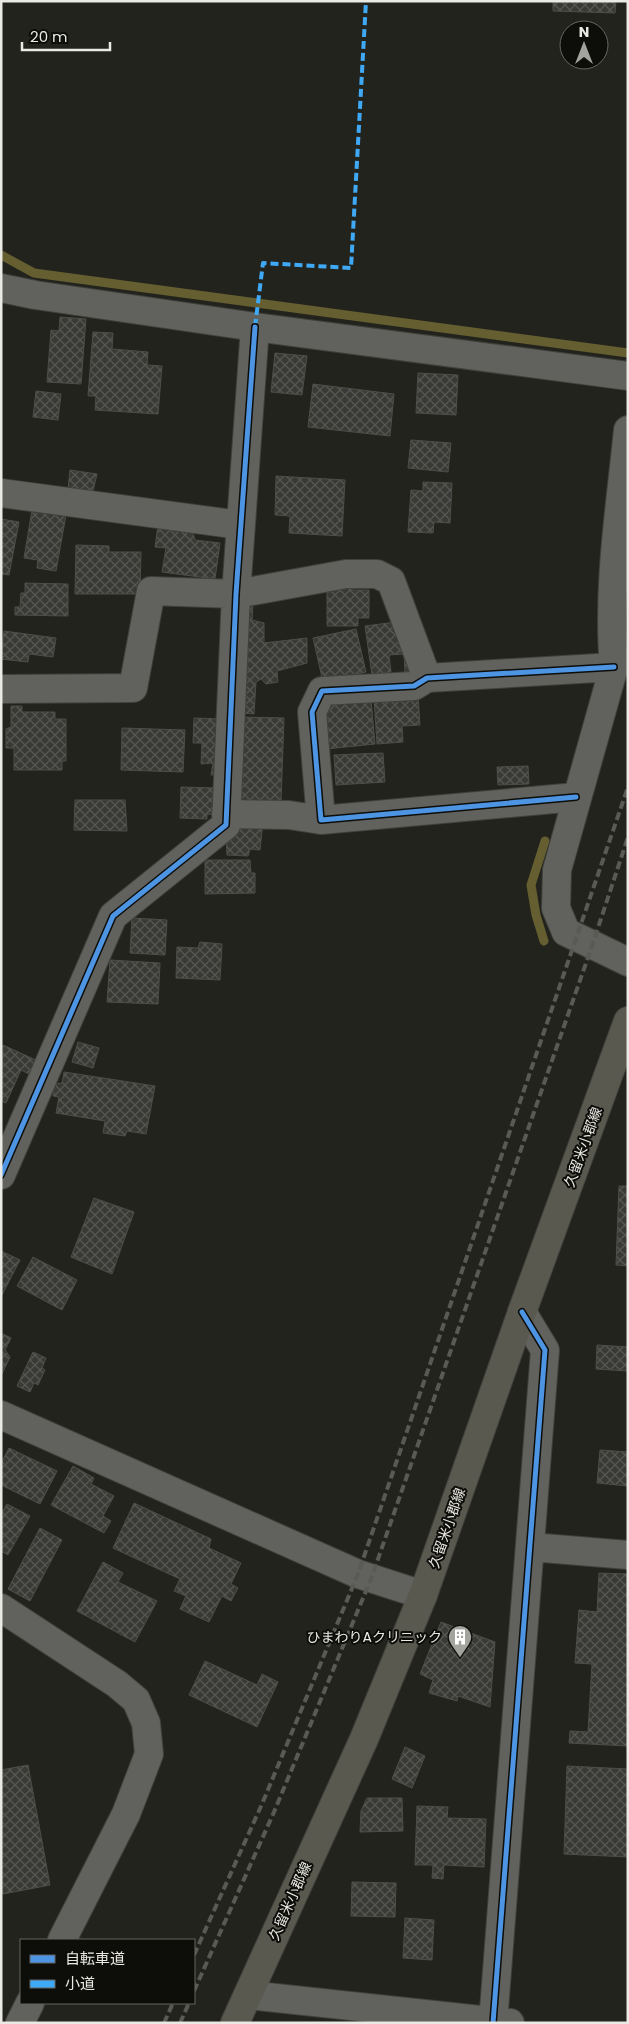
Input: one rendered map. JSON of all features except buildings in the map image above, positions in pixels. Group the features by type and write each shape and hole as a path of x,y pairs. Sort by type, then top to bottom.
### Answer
{"main road":[{"name":"久留米小郡線","path":"235,2023 364,1739 423,1595 522,1312 627,1027"}],"street":[{"path":"1,288 35,295 255,327 628,376"},
{"path":"1,1175 113,916 226,825 240,525 255,327"},
{"path":"628,430 611,634 614,667 557,870 556,908 566,932 628,962"},
{"path":"1,493 240,525"},
{"path":"1,689 133,688 151,591 236,594 346,574 377,574 391,581 427,678"},
{"path":"321,820 312,712 322,691 414,686 427,678 614,667"},
{"path":"226,814 289,814 321,820 576,797"},
{"path":"248,1995 499,2022 544,1350 522,1312"},
{"path":"1,1415 358,1574 423,1595"},
{"path":"531,1547 628,1555"},
{"path":"1,1608 117,1684 136,1700 146,1723 148,1754 126,1814 63,1939"},
{"path":"20,2023 30,2004"}],"waterway":[{"path":"1,255 34,273 628,353"},
{"path":"544,941 536,915 531,885 545,841"}],"railway":[{"path":"195,1953 262,1804 358,1574 628,787"},
{"path":"195,1989 274,1812 371,1579 592,946 628,837"},
{"path":"164,2023 173,2004"},
{"path":"180,2023 189,2004"}],"marked path":[{"path":"255,327 263,263 351,268 366,1"}],"cycle path":[{"path":"1,1175 113,916 226,825 236,594 255,327"},
{"path":"576,797 321,820 312,712 322,691 414,686 427,678 614,667"},
{"path":"493,2023 545,1350 522,1312"}],"place":[{"name":"ひまわりAクリニック","path":"460,1658"}]}
